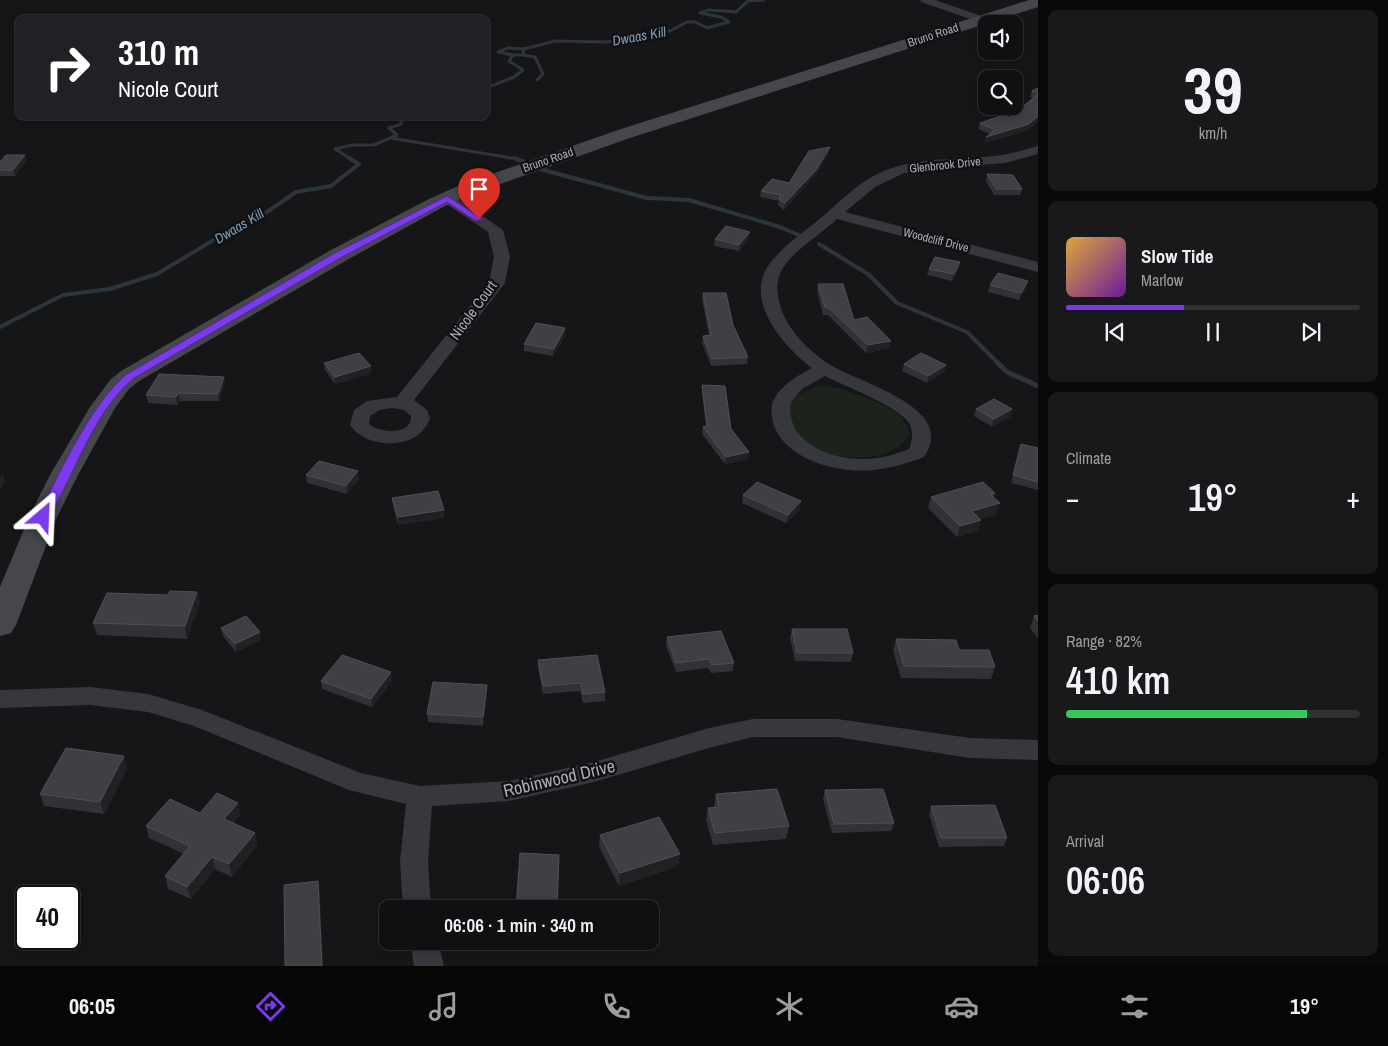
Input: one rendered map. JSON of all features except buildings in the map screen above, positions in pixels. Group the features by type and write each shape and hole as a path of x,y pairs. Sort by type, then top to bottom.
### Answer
{"street":[{"path":"925,0 978,18"},
{"name":"Bruno Road","path":"994,15 1038,2"},
{"name":"Bruno Road","path":"0,625 43,517 64,475 103,407 120,384 130,376 330,260 447,198 506,175 624,134 978,20"},
{"name":"Glenbrook Drive","path":"824,369 794,387 783,398 782,423 790,439 820,458 849,464 896,461 917,453 922,440 920,424 911,413 824,369 809,359 788,336 774,314 770,292 771,276 782,260 834,214 868,186 899,170 933,164 1006,159 1038,150"},
{"name":"Nicole Court","path":"402,403 496,283 502,257 495,230 447,198"},
{"name":"Woodcliff Drive","path":"834,214 1038,267"},
{"name":"Robinwood Drive","path":"0,699 90,696 148,703 202,719 358,783 420,796 510,792 594,772 709,738 753,728 838,728 970,748 1038,750"},
{"path":"416,900 414,861 420,796"},
{"path":"426,950 429,966"}],"shaded area":[{"path":"820,386 850,392 884,406 900,416 910,433 902,444 890,452 875,456 841,456 825,453 811,447 800,439 794,431 790,403 799,394"}],"waterway":[{"name":"Dwaas Kill","path":"524,49 555,41 604,42 629,40 651,31 670,31 687,22 695,22 707,28 729,22 721,17 700,13 709,10 736,12 748,1 764,0"},
{"path":"513,55 498,52 508,48 524,49"},
{"name":"Dwaas Kill","path":"523,55 524,49"},
{"name":"Dwaas Kill","path":"490,86 514,77 523,70 509,61 513,55"},
{"name":"Dwaas Kill","path":"513,55 523,55"},
{"path":"523,55 535,57 543,74 537,80"},
{"name":"Dwaas Kill","path":"351,159 335,149 352,145 374,145 397,135 389,128 401,124 401,120"},
{"path":"391,138 517,159"},
{"name":"Dwaas Kill","path":"0,327 63,295 110,289 157,274 242,223 267,212 296,192 331,186 359,164 349,158"},
{"path":"517,159 525,162"},
{"path":"540,169 647,198 689,200 780,227 801,236"},
{"path":"819,244 868,274 897,303 967,332 1007,372 1038,386"}],"route":[{"path":"43,517 64,475 103,407 120,384 130,376 339,255 447,198 479,219"}]}
